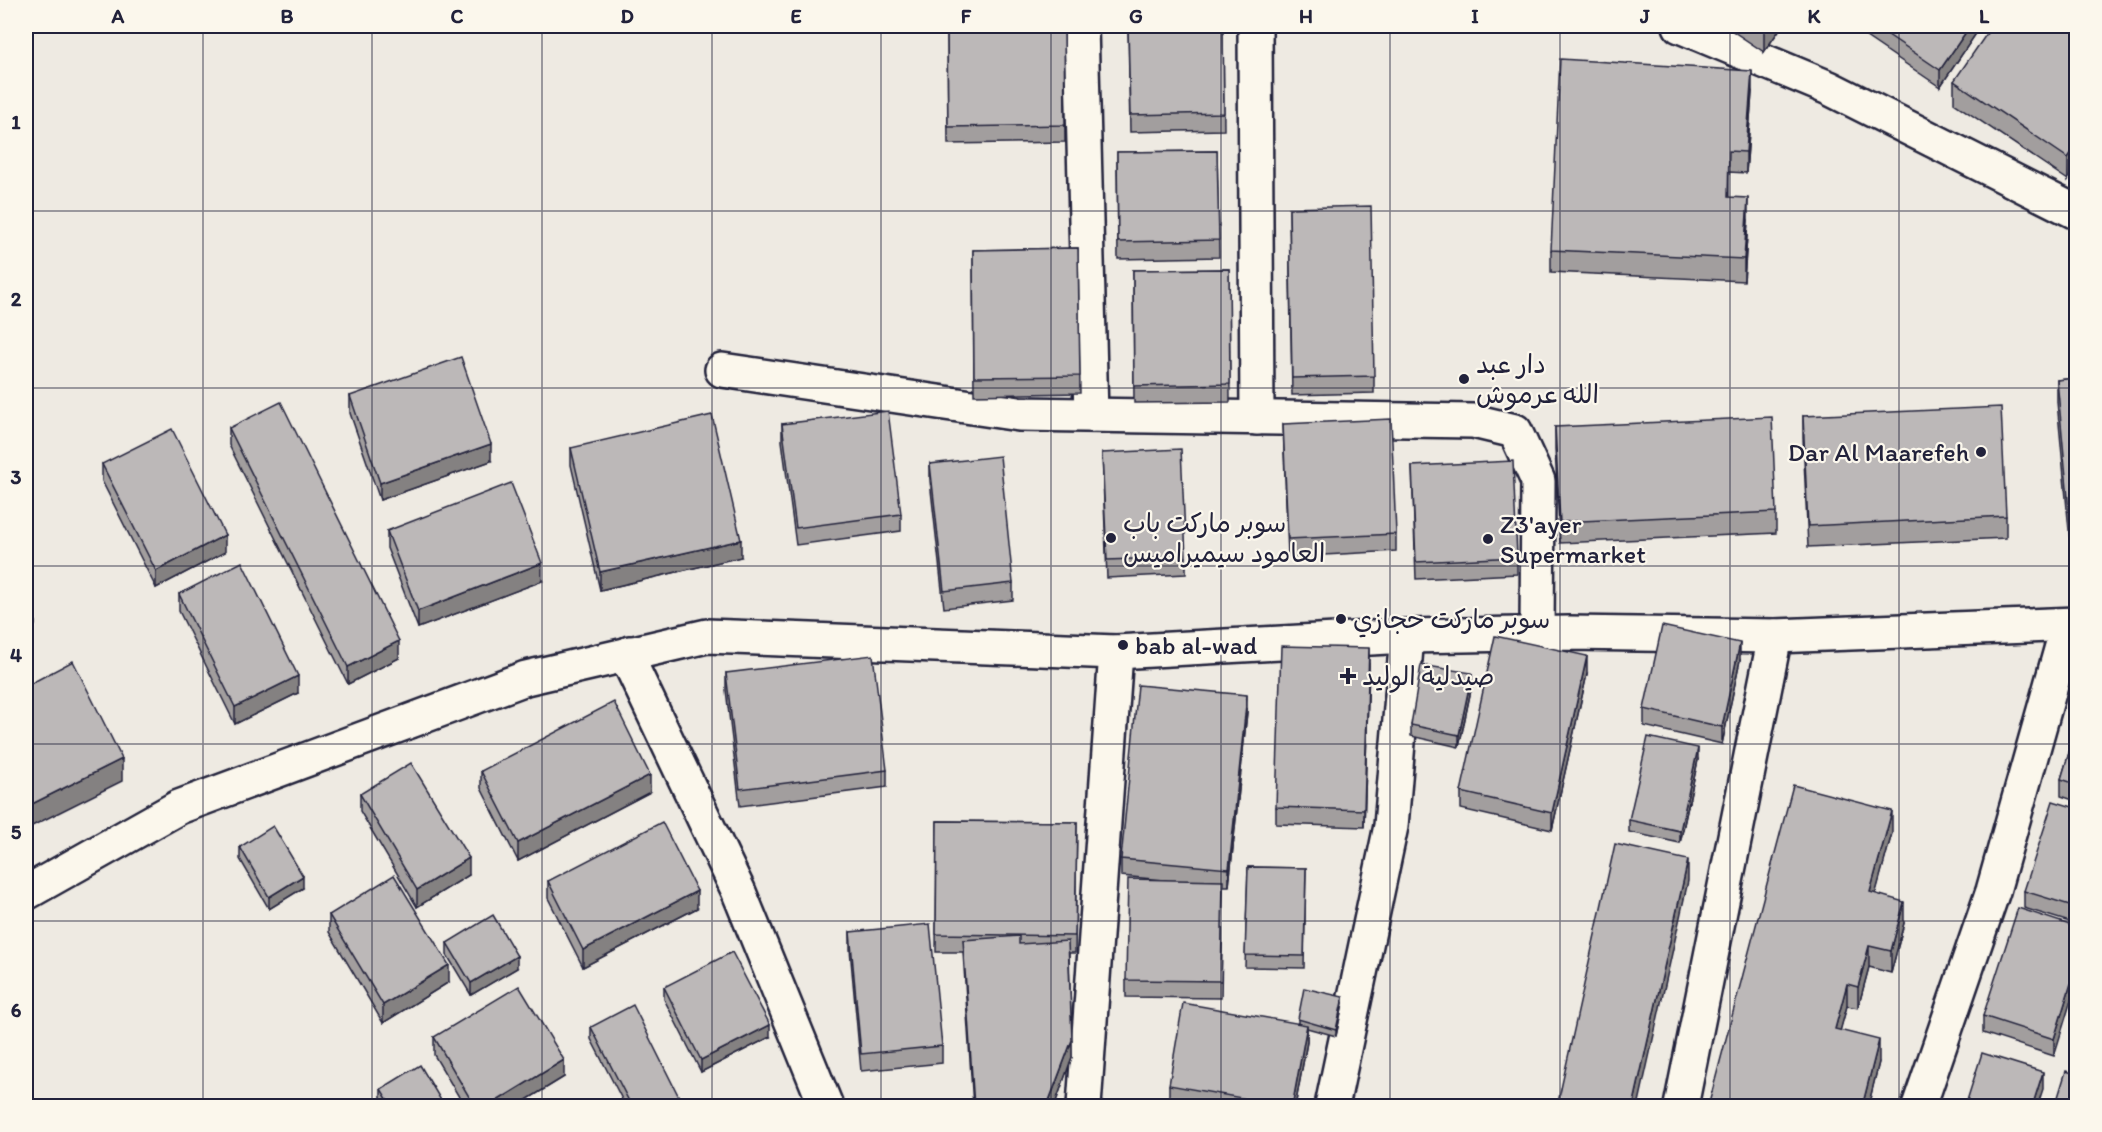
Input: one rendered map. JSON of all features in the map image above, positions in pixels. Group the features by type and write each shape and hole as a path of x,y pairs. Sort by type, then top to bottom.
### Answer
{"street":[{"path":"1081,26 1091,415"},
{"path":"1255,26 1257,418"},
{"path":"1680,26 1829,88 2076,212"},
{"path":"722,370 1019,414 1473,422 1515,431 1538,481 1537,633"},
{"path":"26,893 178,807 526,678 707,636 1116,652 1407,636 1537,633 1775,636 2072,625 1993,891 1919,1107"},
{"path":"1332,1107 1391,826 1407,636"},
{"path":"1681,1107 1775,636"},
{"path":"1084,1107 1116,652"},
{"path":"630,653 628,659 738,890 826,1107"}],"building":[{"path":"947,26 1064,26 1065,125 948,127"},
{"path":"1128,26 1223,26 1224,113 1130,115"},
{"path":"1875,26 1970,26 1940,70"},
{"path":"1992,26 2076,26 2076,146 2068,158 1954,81"},
{"path":"1560,59 1752,71 1746,152 1729,151 1728,197 1748,198 1744,259 1551,250"},
{"path":"1217,151 1219,240 1118,242 1117,152"},
{"path":"1371,206 1374,376 1292,378 1289,208"},
{"path":"2076,243 2076,276 2069,274"},
{"path":"1078,248 1080,376 974,377 973,250"},
{"path":"1229,269 1230,384 1134,386 1133,270"},
{"path":"461,357 491,444 380,483 350,396"},
{"path":"2076,378 2076,519 2070,520 2057,380"},
{"path":"281,402 399,641 348,667 229,428"},
{"path":"2001,407 2006,516 1808,526 1803,416"},
{"path":"888,411 901,514 796,528 782,424"},
{"path":"712,415 741,540 600,572 571,448"},
{"path":"1772,417 1776,512 1560,522 1555,427"},
{"path":"1391,419 1396,534 1288,539 1283,424"},
{"path":"172,429 225,535 156,571 102,464"},
{"path":"1181,449 1186,557 1107,560 1102,453"},
{"path":"1000,456 1013,583 944,591 930,464"},
{"path":"1513,461 1517,557 1416,562 1412,466"},
{"path":"511,483 542,563 418,611 387,531"},
{"path":"242,562 298,676 235,707 179,594"},
{"path":"26,593 35,613 26,618"},
{"path":"1662,626 1740,643 1722,727 1644,709"},
{"path":"1495,636 1587,656 1552,813 1461,792"},
{"path":"1281,646 1369,648 1364,810 1276,807"},
{"path":"873,655 887,770 740,789 726,673"},
{"path":"73,661 122,759 26,807 26,686"},
{"path":"1421,665 1472,673 1459,735 1411,725"},
{"path":"1138,685 1247,695 1229,869 1121,859"},
{"path":"614,702 650,775 518,843 481,771"},
{"path":"2076,730 2076,784 2061,779"},
{"path":"1648,737 1698,748 1680,831 1629,820"},
{"path":"411,763 469,858 417,890 360,794"},
{"path":"1793,785 1892,811 1870,892 1904,902 1891,951 1869,946 1858,987 1847,984 1835,1029 1879,1040 1862,1107 1708,1107"},
{"path":"2053,801 2076,808 2076,907 2024,891"},
{"path":"937,821 1077,822 1075,936 936,934"},
{"path":"662,822 697,891 583,950 548,881"},
{"path":"273,826 303,876 269,897 240,847"},
{"path":"1615,844 1688,860 1633,1107 1557,1107"},
{"path":"1248,867 1306,868 1304,956 1245,955"},
{"path":"394,875 449,965 383,1005 329,915"},
{"path":"1128,879 1223,881 1221,981 1126,980"},
{"path":"2018,908 2076,927 2076,967 2054,1039 1983,1016"},
{"path":"493,915 517,956 471,983 447,943"},
{"path":"930,924 942,1046 861,1054 850,932"},
{"path":"1019,936 1019,944 1068,941 1072,1040 1047,1106 974,1107 963,940"},
{"path":"732,952 770,1025 701,1060 664,987"},
{"path":"519,986 564,1060 487,1107 475,1107 434,1037"},
{"path":"1304,988 1343,997 1336,1030 1298,1019"},
{"path":"1183,1003 1307,1025 1292,1107 1169,1085"},
{"path":"633,1005 684,1107 632,1107 591,1027"},
{"path":"1982,1053 2043,1072 2032,1107 1965,1107"},
{"path":"420,1065 445,1107 392,1107 381,1089"},
{"path":"2066,1071 2076,1074 2076,1107 2055,1107"},
{"path":"611,1101 614,1107 599,1107"}],"place":[{"name":"دار عبد الله عرموش","path":"1464,379"},
{"name":"Dar Al Maarefeh","path":"1981,452"},
{"name":"سوبر ماركت باب العامود سيميراميس","path":"1111,538"},
{"name":"Z3'ayer Supermarket","path":"1488,539"},
{"name":"سوبر ماركت حجازي","path":"1341,619"},
{"name":"bab al-wad","path":"1123,645"},
{"name":"صيدلية الوليد","path":"1348,676"}]}
